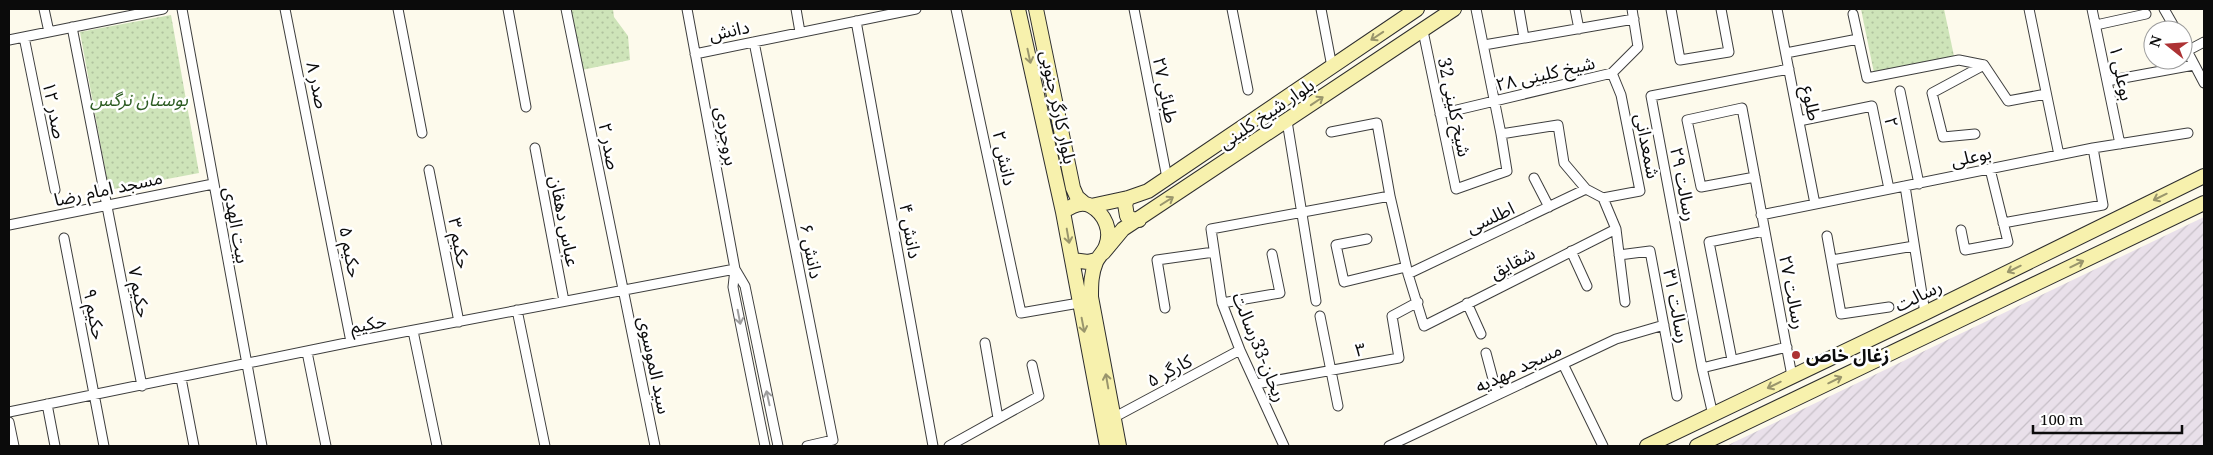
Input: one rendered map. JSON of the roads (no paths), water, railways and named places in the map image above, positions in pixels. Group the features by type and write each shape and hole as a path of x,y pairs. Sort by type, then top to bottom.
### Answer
{"main road":[{"name":"بلوار کارگر جنوبی","path":"1018,9 1063,212"},
{"name":"بلوار کارگر جنوبی","path":"1036,9 1073,188 1077,197 1087,204"},
{"name":"بلوار شیخ کلینی","path":"1100,257 1123,229 1454,9"},
{"name":"بلوار شیخ کلینی","path":"1087,204 1128,198 1148,191 1413,10"},
{"name":"رسالت","path":"1647,446 1925,313 2204,176"},
{"path":"1128,198 1125,204 1127,216 1139,220"},
{"path":"1697,446 2204,203"},
{"path":"1107,446 1063,212 1077,204 1087,204 1104,218 1107,227 1107,245 1091,279 1091,296 1119,446"},
{"path":"1072,260 1080,262 1100,257"},
{"path":"1925,313 1934,332"}],"street":[{"path":"44,9 49,32"},
{"path":"9,40 132,12 163,9"},
{"name":"بیت الهدی","path":"182,9 262,446"},
{"name":"صدر ۸","path":"285,9 318,167"},
{"path":"398,9 422,133"},
{"path":"508,9 526,107"},
{"name":"صدر ۲","path":"566,9 623,290"},
{"name":"بروجردی","path":"687,9 735,269 733,287 765,446"},
{"path":"796,9 800,32"},
{"name":"دانش","path":"696,54 911,9"},
{"name":"دانش ۲","path":"956,9 1021,313 1079,303"},
{"name":"طبائی ۲۷","path":"1134,9 1167,178"},
{"path":"1232,9 1248,90"},
{"path":"1321,9 1332,66"},
{"path":"1476,9 1501,134 1558,125 1564,163 1586,189 1603,198 1616,229 1625,302"},
{"path":"1519,9 1524,38"},
{"path":"1575,9 1579,29"},
{"name":"شیخ کلینی ۲۸","path":"1440,114 1612,73 1638,46 1632,9"},
{"path":"1671,9 1680,60 1729,52 1721,9"},
{"name":"طلوع","path":"1777,9 1815,204"},
{"path":"2029,9 2059,155"},
{"name":"۱ بوعلی","path":"2092,9 2120,144"},
{"path":"2164,9 2170,20"},
{"path":"1853,14 1866,78 1959,60 1984,65 2008,101 2046,94"},
{"path":"2096,25 2146,14"},
{"path":"1484,45 1634,19"},
{"name":"دانش ۴","path":"856,21 933,446"},
{"name":"حکیم ۷","path":"72,27 142,386"},
{"name":"شیخ کلینی 32","path":"1423,31 1456,189 1508,171 1501,134"},
{"name":"صدر ۱۲","path":"24,37 55,190"},
{"path":"1786,53 1858,39"},
{"name":"دانش ۶","path":"754,42 832,440 807,446"},
{"path":"1975,134 1943,137 1932,93 1984,65"},
{"path":"2107,81 2194,65 2204,83"},
{"name":"رسالت ۲۹","path":"1713,415 1702,368 1651,96 1789,69"},
{"name":"شمعدانی","path":"1603,198 1640,190 1621,95 1612,73"},
{"path":"1900,91 1919,184"},
{"name":"۲","path":"1799,121 1872,106 1889,189"},
{"name":"رسالت ۲۷","path":"1755,177 1701,187 1687,120 1742,108 1755,177 1761,215 1792,376"},
{"path":"1287,121 1316,301"},
{"path":"1332,132 1377,123 1390,196 1407,271 1418,302"},
{"name":"بوعلی","path":"1761,215 2093,148 2188,133"},
{"name":"عباس دهقان","path":"535,148 564,301"},
{"path":"2003,223 2103,205 2093,148"},
{"name":"حکیم ۵","path":"318,167 351,342"},
{"path":"1961,230 1965,250 2008,242 1990,169"},
{"name":"حکیم ۳","path":"429,170 459,322"},
{"path":"1534,178 1549,207"},
{"name":"مسجد امام رضا","path":"9,225 213,184"},
{"path":"1905,186 1925,313"},
{"name":"اطلسی","path":"1367,239 1336,245 1344,282 1407,271 1586,189"},
{"path":"1301,212 1390,196"},
{"name":"ریحان-33رسالت","path":"1280,445 1222,303 1211,229 1301,212"},
{"name":"شقایق","path":"1418,302 1424,326 1616,229"},
{"path":"1732,360 1709,242 1764,231"},
{"path":"1827,236 1841,314 1889,307"},
{"name":"حکیم ۹","path":"64,238 104,446"},
{"path":"1832,260 1914,246"},
{"path":"1571,251 1588,286"},
{"name":"رسالت ۳۱","path":"1619,255 1650,251 1677,396"},
{"path":"1165,308 1157,260 1214,252"},
{"path":"1222,303 1280,292 1272,254"},
{"name":"حکیم","path":"9,412 351,342 735,269"},
{"name":"بروجردی","path":"735,269 745,286 778,446"},
{"name":"سید الموسوی","path":"623,290 655,446"},
{"name":"۳","path":"1256,384 1398,358 1392,316 1418,302"},
{"path":"1467,304 1481,334"},
{"path":"517,310 545,446"},
{"path":"1320,316 1338,406"},
{"name":"مسجد مهدیه","path":"1388,446 1406,442 1497,394 1616,339 1664,325"},
{"path":"413,331 437,446"},
{"path":"985,343 998,418"},
{"path":"1702,368 1787,347"},
{"name":"کارگر ۵","path":"1113,418 1240,350"},
{"path":"307,352 326,446"},
{"path":"1486,353 1497,394"},
{"path":"748,363 760,360"},
{"path":"1563,364 1603,446"},
{"path":"950,446 1038,396 1032,365"},
{"path":"181,378 194,446"},
{"path":"48,404 55,446"},
{"path":"9,422 14,446"}],"place":[{"name":"زغال خاص","path":"1796,355"}],"park label":[{"name":"بوستان نرگس","path":"139,99"}]}
